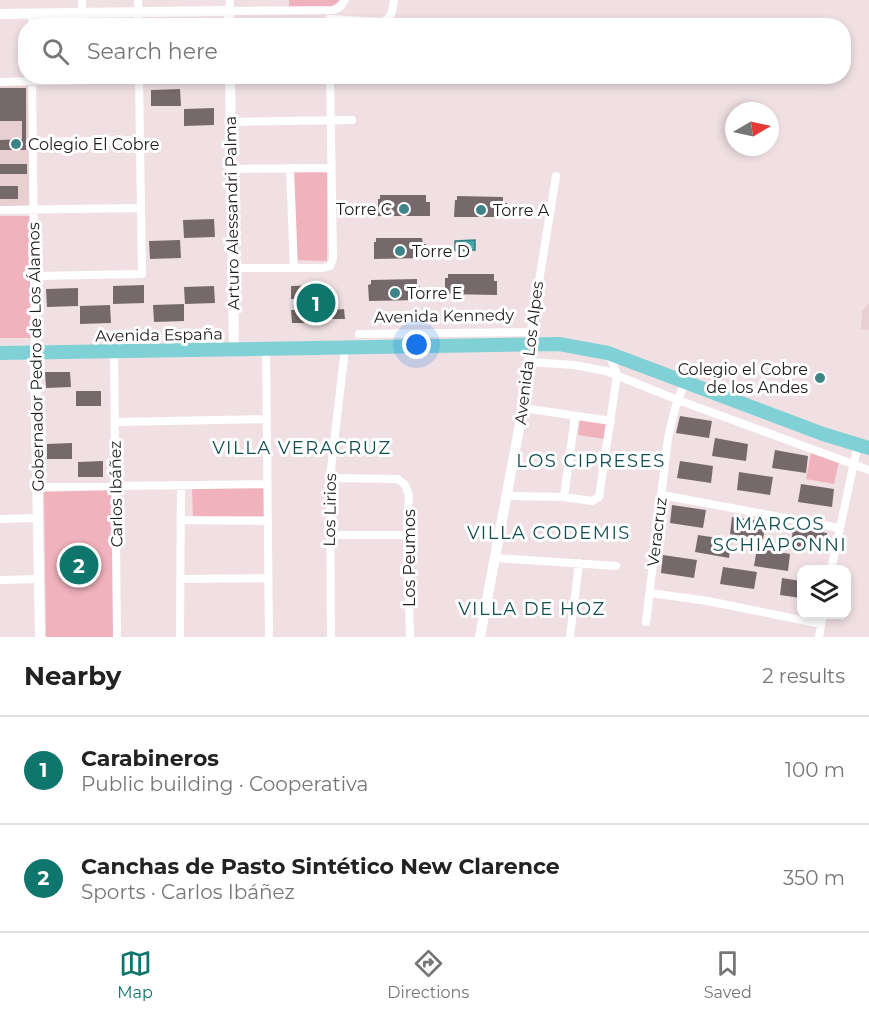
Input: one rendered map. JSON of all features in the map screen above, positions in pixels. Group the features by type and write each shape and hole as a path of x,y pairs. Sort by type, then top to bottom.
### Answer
{"main road":[{"name":"Avenida Kennedy","path":"318,348 345,348 431,340 530,337 608,353 823,434 861,452"},
{"name":"Avenida España","path":"0,353 318,348"}],"street":[{"path":"82,0 82,13"},
{"path":"138,0 138,18"},
{"path":"286,0 286,10"},
{"path":"0,14 138,12 229,5 286,10 329,18 345,0"},
{"path":"390,18 394,0"},
{"path":"0,82 18,80"},
{"name":"Gobernador Pedro de Los Álamos","path":"32,84 40,637"},
{"path":"34,276 142,274 139,84"},
{"name":"Arturo Alessandri Palma","path":"230,84 234,350"},
{"path":"232,268 323,268 330,266 333,259 330,84"},
{"path":"230,122 352,120"},
{"path":"33,142 140,140"},
{"path":"290,168 294,268"},
{"path":"231,169 331,168"},
{"name":"Avenida Los Alpes","path":"480,637 523,408 530,362 530,337 555,176"},
{"path":"0,210 141,208"},
{"name":"Avenida Kennedy","path":"359,334 431,340"},
{"name":"Los Lirios","path":"331,637 330,478 345,348"},
{"path":"266,349 269,637"},
{"name":"Carlos Ibáñez","path":"114,352 117,637"},
{"path":"507,496 592,501 599,497 617,375 608,353"},
{"name":"Avenida Kennedy","path":"530,362 596,368 678,400 861,452 869,470"},
{"name":"Veracruz","path":"646,622 668,438 685,382"},
{"path":"523,408 611,421"},
{"path":"564,498 575,416"},
{"path":"115,422 267,419"},
{"path":"832,565 839,528 861,452"},
{"name":"Los Peumos","path":"330,478 398,479 405,485 409,495 407,535 410,637"},
{"path":"37,487 267,484"},
{"path":"180,637 181,485"},
{"path":"662,495 839,528"},
{"path":"0,519 38,518"},
{"path":"181,520 268,521"},
{"path":"329,535 407,535"},
{"path":"496,558 616,566"},
{"path":"570,637 579,562"},
{"path":"180,579 268,578"},
{"path":"0,580 39,579"},
{"path":"650,594 797,615"},
{"path":"819,637 822,619"}],"shaded area":[{"path":"289,0 340,0 332,7 289,7"},
{"name":"Colegio El Cobre","path":"0,83 31,84 31,206 0,206"},
{"path":"327,169 327,261 293,260 291,171"},
{"path":"0,216 31,216 33,338 0,338"},
{"path":"869,303 869,330 861,329 862,311"},
{"path":"580,419 613,424 611,440 578,435"},
{"path":"811,453 839,462 834,484 806,479"},
{"path":"266,487 265,516 193,517 192,489"},
{"path":"112,490 114,637 46,637 44,492"}],"water":[{"path":"475,240 475,250 455,251 455,241"}],"building":[{"path":"0,88 26,88 26,150 0,150 0,140 22,139 22,121 0,121"},
{"path":"180,89 181,106 151,106 151,90"},
{"path":"214,108 214,125 184,126 184,109"},
{"path":"0,164 27,164 27,174 0,174"},
{"path":"0,186 18,186 18,199 0,199"},
{"name":"Torre C","path":"380,195 426,195 426,202 430,202 430,216 378,216"},
{"name":"Torre A","path":"457,196 503,197 503,203 507,203 507,217 454,217"},
{"path":"214,219 215,237 184,238 183,220"},
{"name":"Torre D","path":"376,238 422,238 423,244 426,244 426,258 374,259"},
{"path":"180,240 181,258 150,259 149,241"},
{"path":"448,274 494,274 494,281 497,281 497,295 445,294 445,278 448,278"},
{"name":"Torre E","path":"417,279 421,300 369,301 368,285 371,284 371,280"},
{"path":"144,285 144,303 113,304 113,286"},
{"path":"325,285 326,298 291,299 291,286"},
{"path":"214,286 215,303 185,304 184,287"},
{"path":"78,288 78,306 47,307 46,289"},
{"path":"184,304 184,321 154,322 153,305"},
{"path":"110,305 111,323 80,324 80,306"},
{"path":"344,309 345,319 331,319 331,310"},
{"path":"291,310 304,310 305,323 292,323"},
{"path":"45,372 70,372 71,387 46,388"},
{"path":"76,391 101,391 101,406 76,406"},
{"path":"680,416 712,421 709,438 676,433"},
{"path":"715,438 748,444 746,461 712,456"},
{"path":"72,443 72,459 47,459 47,444"},
{"path":"775,450 808,456 806,473 772,468"},
{"path":"103,461 103,477 78,477 78,462"},
{"path":"680,461 713,466 711,483 677,478"},
{"path":"739,472 773,477 770,495 737,490"},
{"path":"801,484 834,489 832,507 798,502"},
{"path":"672,505 706,510 703,528 670,523"},
{"path":"732,517 766,522 763,539 730,534"},
{"path":"793,528 827,533 824,551 791,546"},
{"path":"698,535 731,540 729,558 695,552"},
{"path":"757,548 790,554 788,571 754,566"},
{"path":"663,555 697,560 694,578 661,573"},
{"path":"723,567 757,572 754,589 720,584"},
{"path":"782,578 797,580 797,597 780,595"}],"place":[{"name":"Colegio El Cobre","path":"16,144"},
{"name":"Torre C","path":"404,209"},
{"name":"Torre A","path":"481,210"},
{"name":"Torre D","path":"400,251"},
{"name":"Torre E","path":"395,293"},
{"name":"Carabineros","path":"316,303"},
{"name":"Colegio el Cobre de los Andes","path":"820,378"},
{"name":"Canchas de Pasto Sintético New Clarence","path":"79,565"}],"district":[{"name":"VILLA VERACRUZ","path":"302,448"},
{"name":"LOS CIPRESES","path":"591,461"},
{"name":"VILLA CODEMIS","path":"549,533"},
{"name":"MARCOS SCHIAPONNI","path":"780,534"},
{"name":"VILLA DE HOZ","path":"532,609"}]}
